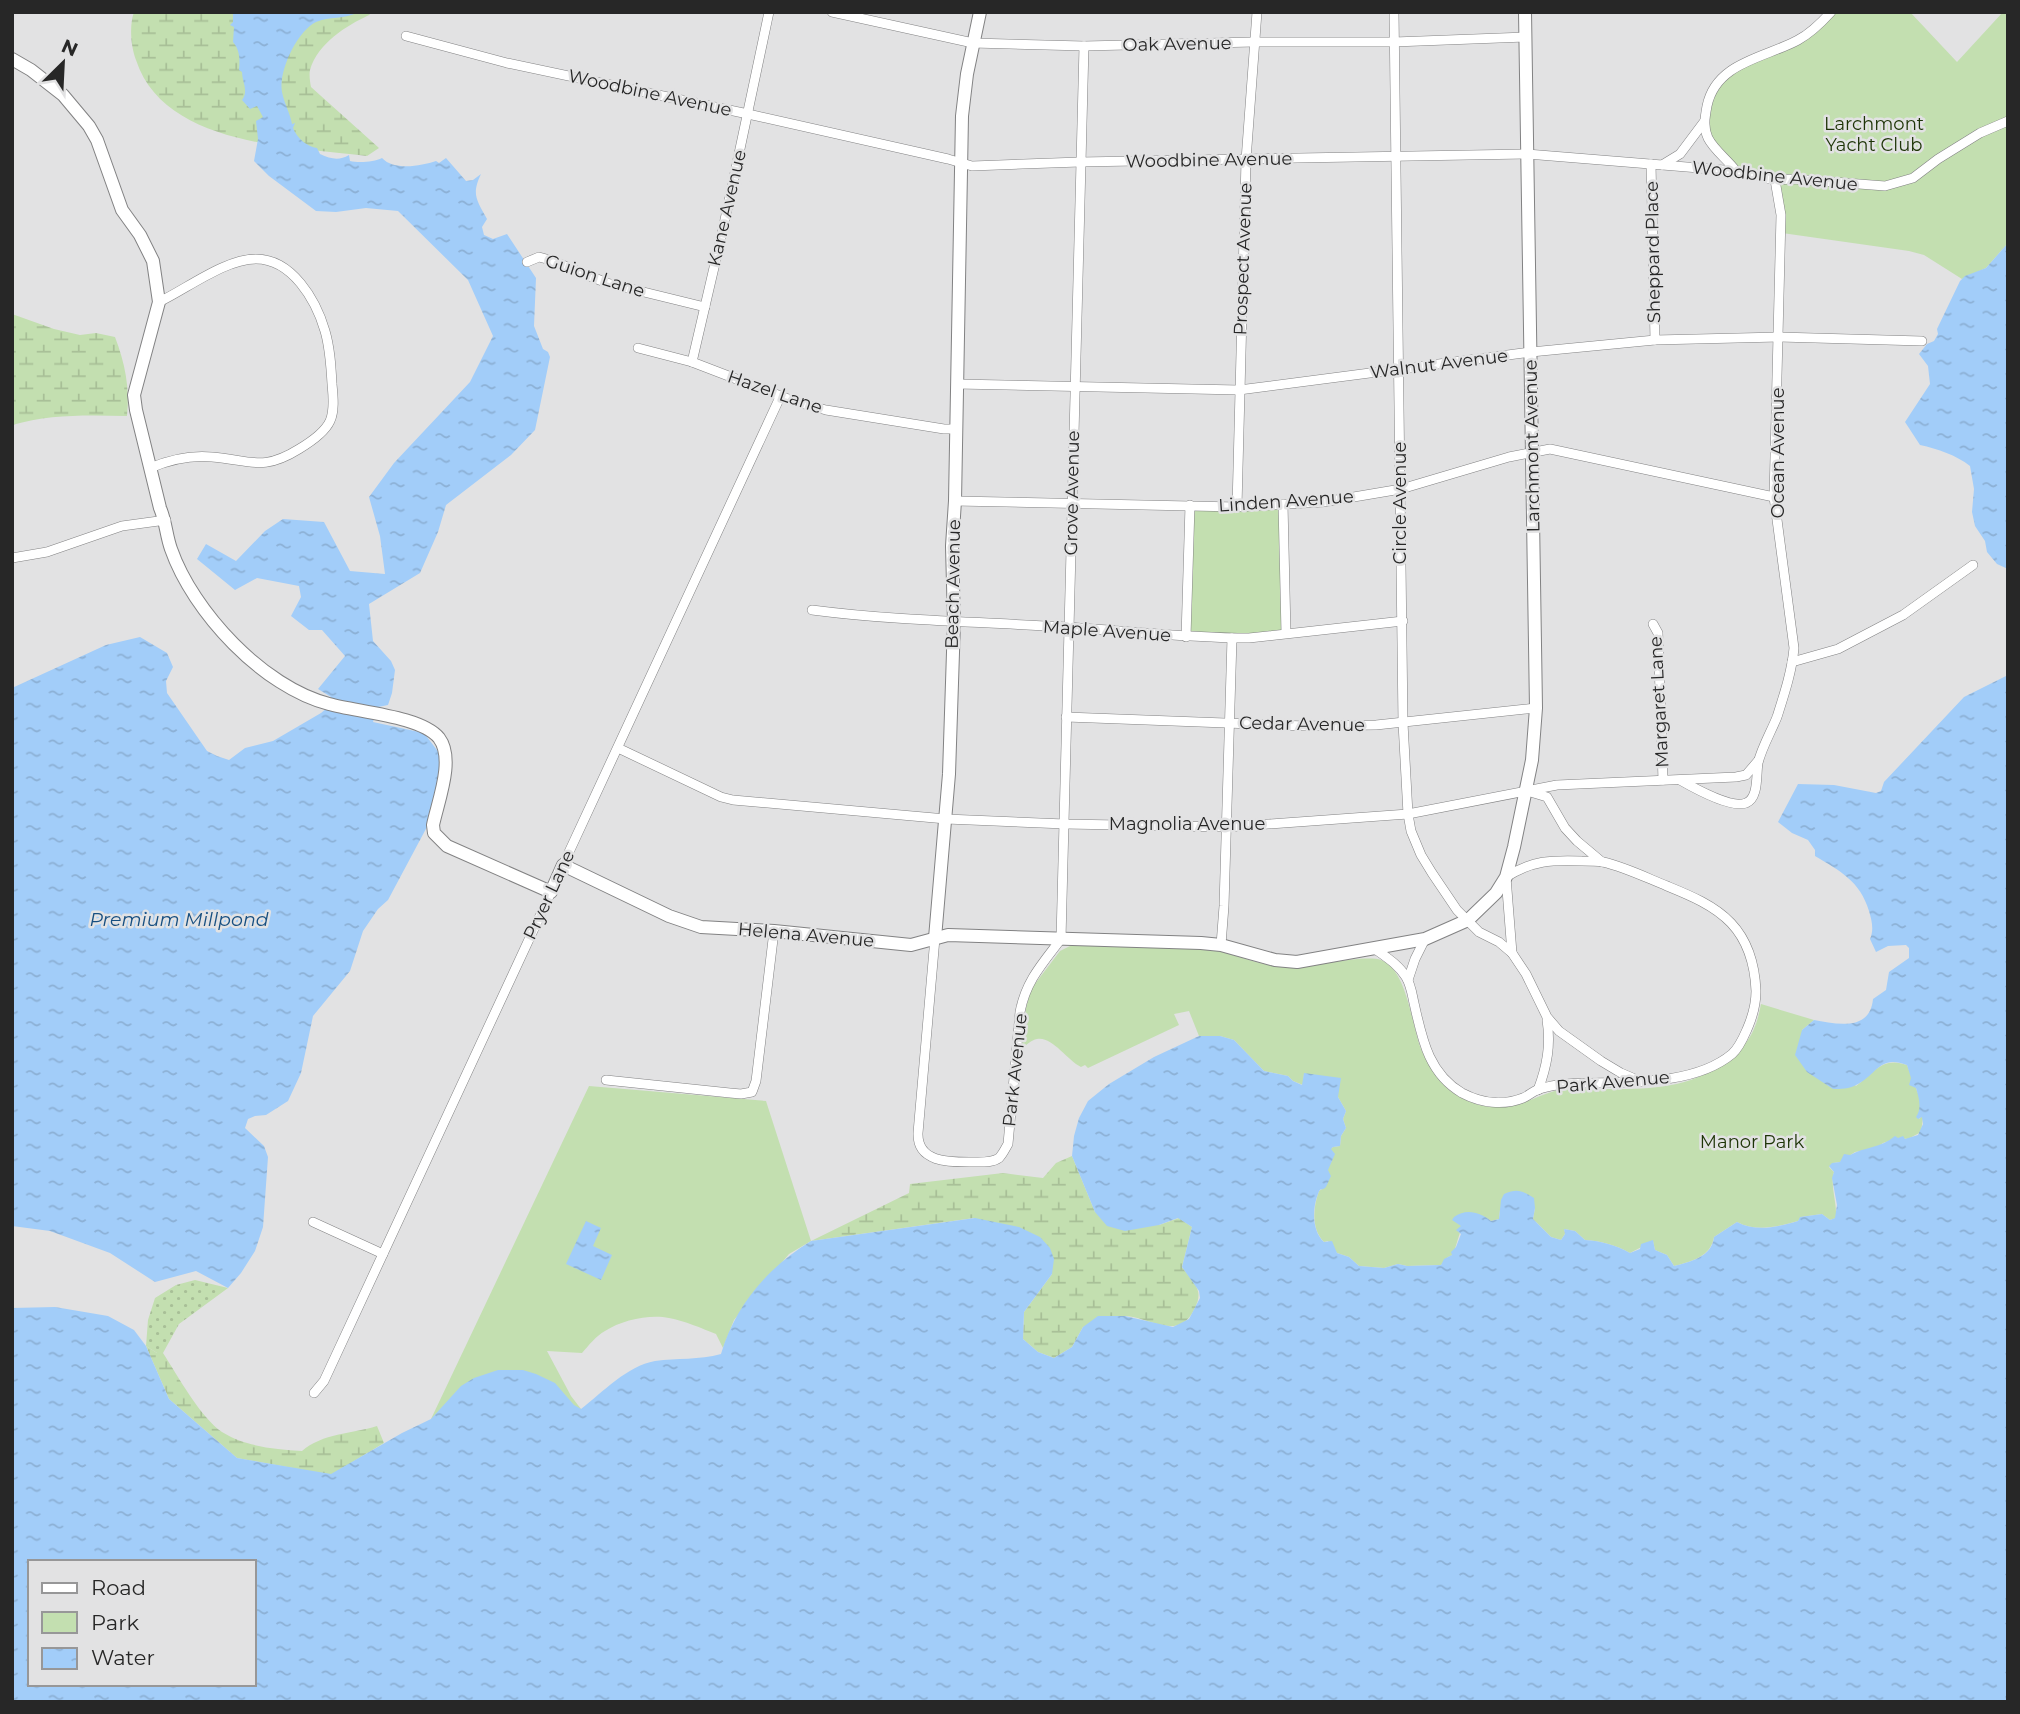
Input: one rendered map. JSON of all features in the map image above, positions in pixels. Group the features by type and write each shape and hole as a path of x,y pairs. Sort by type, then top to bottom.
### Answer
{"street":[{"name":"Kane Avenue","path":"692,362 769,12"},
{"name":"Oak Avenue","path":"832,12 973,43 1084,46 1394,42 1526,37"},
{"name":"Beach Avenue","path":"925,1153 919,1146 918,1133 946,818 954,622 952,546 963,96 980,12"},
{"name":"Prospect Avenue","path":"1237,506 1246,160 1257,12"},
{"name":"Circle Avenue","path":"1394,12 1400,368 1399,550 1403,621 1403,723 1411,831 1421,855 1457,910 1479,932 1499,942 1512,953 1526,974 1547,1017 1559,1031 1601,1061 1642,1082"},
{"name":"Larchmont Avenue","path":"1506,877 1532,760 1536,708 1525,12"},
{"path":"1735,171 1707,136 1704,122 1709,94 1724,75 1738,65 1798,40 1817,28 1831,12"},
{"name":"Woodbine Avenue","path":"406,36 507,63 748,114 972,166 1527,154 1735,171 1774,180 1885,186 1913,178 1937,159 2008,121"},
{"name":"Grove Avenue","path":"1061,939 1084,46"},
{"path":"12,59 32,70 63,95 89,126 97,140 122,210 140,235 153,261 159,302 134,395 136,410 149,468 166,520 170,548 203,610 247,657 288,688 328,704 415,722 429,728 440,740 446,754 446,770 433,825 434,834 447,846 551,892"},
{"path":"1662,165 1680,154 1704,122"},
{"name":"Sheppard Place","path":"1651,164 1655,340"},
{"name":"Ocean Avenue","path":"1679,780 1733,803 1745,804 1750,801 1754,795 1758,761 1777,717 1793,662 1794,648 1774,497 1781,215 1774,180"},
{"name":"Guion Lane","path":"527,261 538,257 550,260 607,283 705,307"},
{"path":"149,468 168,461 197,457 264,464 279,460 300,449 325,428 331,420 334,403 325,330 306,290 279,265 258,259 230,263 159,302"},
{"name":"Walnut Avenue","path":"957,384 1239,390 1531,352 1655,340 1779,337 1922,341"},
{"name":"Hazel Lane","path":"639,348 692,362 796,402 826,410 956,429"},
{"name":"Pryer Lane","path":"314,1394 324,1381 781,395"},
{"name":"Linden Avenue","path":"955,501 1237,506 1324,502 1401,489 1550,449 1774,497"},
{"path":"1283,504 1286,633"},
{"path":"1186,637 1189,505"},
{"path":"12,558 47,552 122,526 166,520"},
{"path":"1793,662 1838,649 1903,615 1973,565"},
{"name":"Maple Avenue","path":"811,610 860,617 1232,638 1403,621"},
{"name":"Margaret Lane","path":"1653,625 1658,633 1663,780"},
{"path":"1220,945 1227,827 1232,638"},
{"name":"Cedar Avenue","path":"1066,717 1306,726 1403,723 1536,708"},
{"name":"Magnolia Avenue","path":"618,748 726,799 946,818 1065,824 1227,827 1408,814 1557,785 1736,777 1746,775 1758,761"},
{"name":"Park Avenue","path":"1526,791 1547,797 1565,828 1602,862"},
{"name":"Park Avenue","path":"925,1153 951,1162 986,1162 997,1160 1003,1154 1007,1144 1024,995 1037,970 1061,939 1220,945 1265,958 1297,962 1425,939 1468,920 1496,893 1506,877 1521,867 1559,860 1602,862 1689,895 1732,924 1751,957 1755,976 1755,1008 1744,1037 1734,1052 1720,1062 1702,1069 1642,1082 1575,1083 1538,1090 1522,1098 1488,1102 1459,1091 1436,1069 1428,1055 1408,980 1391,960 1375,949"},
{"name":"Helena Avenue","path":"563,865 669,916 701,927 774,931 911,945 948,935 1061,939"},
{"name":"Circle Avenue","path":"1506,877 1512,953"},
{"path":"606,1080 741,1094 752,1091 756,1081 774,931"},
{"path":"1408,980 1425,939"},
{"name":"Circle Avenue","path":"1538,1090 1549,1056 1547,1017"},
{"path":"313,1222 383,1254"}],"green space":[{"path":"134,12 372,12 342,30 326,44 314,60 310,76 311,87 379,148 367,156 304,149 234,137 202,126 174,110 151,88 133,49 131,30"},
{"name":"Larchmont Yacht Club","path":"1833,12 1910,12 1957,62 2003,12 2008,12 2008,243 1986,268 1962,279 1924,255 1909,251 1782,233 1775,179 1737,169 1709,136 1711,95 1725,77 1793,44"},
{"path":"12,314 80,335 96,333 115,337 126,376 127,416 55,417 12,425"},
{"path":"1280,507 1283,631 1245,635 1189,633 1193,508"},
{"name":"Manor Park","path":"1076,943 1203,948 1267,965 1286,967 1363,959 1381,960 1390,965 1403,986 1421,1049 1438,1078 1462,1098 1491,1107 1522,1103 1563,1089 1662,1087 1693,1079 1723,1064 1744,1045 1753,1031 1761,1004 1814,1020 1802,1030 1856,1086 1885,1064 1907,1065 1919,1096 1919,1119 1922,1116 1923,1118 1921,1132 1908,1139 1898,1138 1876,1148 1855,1152 1829,1167 1834,1172 1836,1218 1830,1220 1822,1214 1801,1217 1798,1221 1767,1228 1737,1222 1714,1237 1704,1254 1674,1266 1667,1255 1655,1250 1653,1241 1630,1253 1608,1244 1585,1240 1575,1231 1564,1229 1565,1234 1561,1240 1551,1237 1533,1219 1535,1208 1500,1210 1499,1219 1491,1221 1487,1218 1462,1226 1453,1255 1441,1265 1398,1264 1384,1268 1359,1266 1349,1257 1337,1253 1328,1241 1324,1242 1317,1231 1314,1218 1317,1197 1327,1182 1328,1167 1333,1158 1330,1149 1340,1146 1341,1136 1346,1128 1343,1119 1346,1111 1338,1097 1304,1074 1303,1085 1288,1076 1264,1071 1234,1040 1220,1036 1199,1036 1189,1011 1174,1014 1179,1025 1088,1068 1076,1064 1043,1039 1033,1040 1022,1048 1031,989 1060,951"},
{"path":"589,1086 766,1101 811,1241 789,1254 734,1320 723,1348 716,1334 675,1319 636,1319 602,1333 582,1353 547,1351 581,1409 431,1419"},
{"path":"1072,1156 1095,1212 1159,1225 1179,1218 1192,1227 1182,1267 1197,1287 1198,1297 1188,1319 1172,1326 1126,1316 1110,1319 1083,1327 1072,1347 1054,1358 1038,1352 1023,1339 1024,1312 1052,1274 974,1218 811,1241 909,1193 910,1184 1003,1173 1043,1178 1056,1163"},
{"path":"195,1280 228,1288 179,1324 163,1353 157,1353 146,1346 148,1320 155,1298 176,1285"},
{"path":"146,1346 157,1353 163,1353 206,1417 231,1437 271,1448 302,1451 328,1437 377,1426 384,1443 331,1475 237,1458 169,1399"}],"water":[{"name":"Premium Millpond","path":"233,12 358,12 316,22 302,34 290,53 283,74 282,92 292,124 295,123 295,132 306,144 331,158 338,159 349,155 350,161 362,162 382,158 393,165 408,166 436,161 439,163 446,158 466,181 481,174 476,192 487,219 482,227 484,235 493,239 507,234 536,278 534,326 543,349 550,357 535,430 511,455 446,505 438,532 420,573 369,604 373,641 391,661 395,670 388,705 378,707 373,722 424,733 443,758 428,825 388,900 378,909 363,931 350,971 313,1016 301,1073 288,1101 266,1115 248,1119 245,1128 264,1146 268,1157 263,1227 255,1251 228,1288 196,1271 155,1282 110,1253 50,1231 12,1226 12,688 106,645 140,637 167,653 173,667 166,681 167,693 207,751 217,756 229,760 245,748 273,741 321,713 327,708 331,697 318,689 345,656 322,630 309,630 291,616 301,597 299,586 257,578 235,590 197,559 206,544 236,561 265,531 283,519 324,522 350,571 385,574 380,536 369,497 394,463 470,382 493,336 468,280 398,211 366,208 336,212 316,211 269,176 254,161 258,139 256,121 263,117 257,106 250,109 242,100 245,86 242,72 239,70 238,52 233,42 234,27 230,25 233,22"},
{"path":"2008,243 2008,569 1997,564 1987,552 1985,541 1975,526 1970,466 1946,453 1920,445 1905,422 1930,384 1928,366 1919,354 1938,334 1937,329 1960,281 1965,276 1986,268"},
{"path":"2008,675 2008,1702 12,1702 12,1308 55,1307 108,1316 134,1330 146,1346 169,1399 237,1458 331,1474 431,1419 461,1386 474,1378 498,1370 523,1370 536,1374 555,1383 574,1405 581,1409 616,1380 645,1364 721,1354 735,1320 755,1289 795,1251 811,1241 975,1218 1019,1227 1040,1237 1050,1248 1054,1259 1052,1274 1024,1312 1023,1339 1038,1352 1054,1358 1072,1347 1083,1327 1098,1316 1125,1316 1173,1327 1189,1319 1200,1298 1199,1291 1182,1267 1192,1227 1178,1218 1159,1225 1125,1231 1107,1226 1095,1212 1072,1156 1079,1118 1088,1101 1109,1084 1154,1057 1199,1036 1220,1036 1234,1040 1264,1071 1288,1076 1302,1085 1304,1073 1341,1078 1338,1097 1346,1111 1343,1119 1346,1128 1341,1136 1340,1146 1331,1149 1335,1154 1328,1170 1331,1176 1326,1187 1318,1194 1314,1219 1317,1232 1324,1242 1332,1241 1337,1253 1349,1257 1359,1266 1384,1268 1398,1264 1441,1265 1444,1259 1452,1255 1451,1252 1461,1234 1456,1230 1461,1226 1452,1220 1454,1217 1468,1212 1478,1213 1491,1221 1499,1219 1504,1194 1513,1191 1523,1192 1534,1198 1533,1219 1551,1237 1561,1240 1565,1234 1564,1229 1575,1231 1585,1240 1608,1244 1630,1253 1640,1249 1641,1244 1653,1240 1655,1250 1667,1255 1674,1266 1705,1254 1714,1237 1737,1222 1767,1228 1798,1221 1800,1217 1822,1214 1830,1220 1835,1218 1837,1205 1832,1178 1834,1172 1829,1166 1840,1162 1844,1154 1850,1155 1895,1136 1903,1136 1905,1139 1918,1135 1923,1124 1922,1117 1916,1117 1918,1096 1916,1088 1909,1085 1911,1078 1907,1065 1898,1062 1884,1064 1854,1086 1833,1089 1807,1072 1795,1055 1802,1030 1814,1020 1842,1024 1866,1017 1871,1010 1873,999 1886,990 1889,972 1909,958 1909,948 1906,945 1888,946 1876,952 1870,939 1870,915 1855,884 1815,856 1815,850 1808,840 1792,833 1778,822 1798,784 1834,785 1876,793 1881,791 1884,782 1964,697"},
{"path":"586,1221 601,1228 593,1246 612,1255 601,1280 566,1264"}]}
